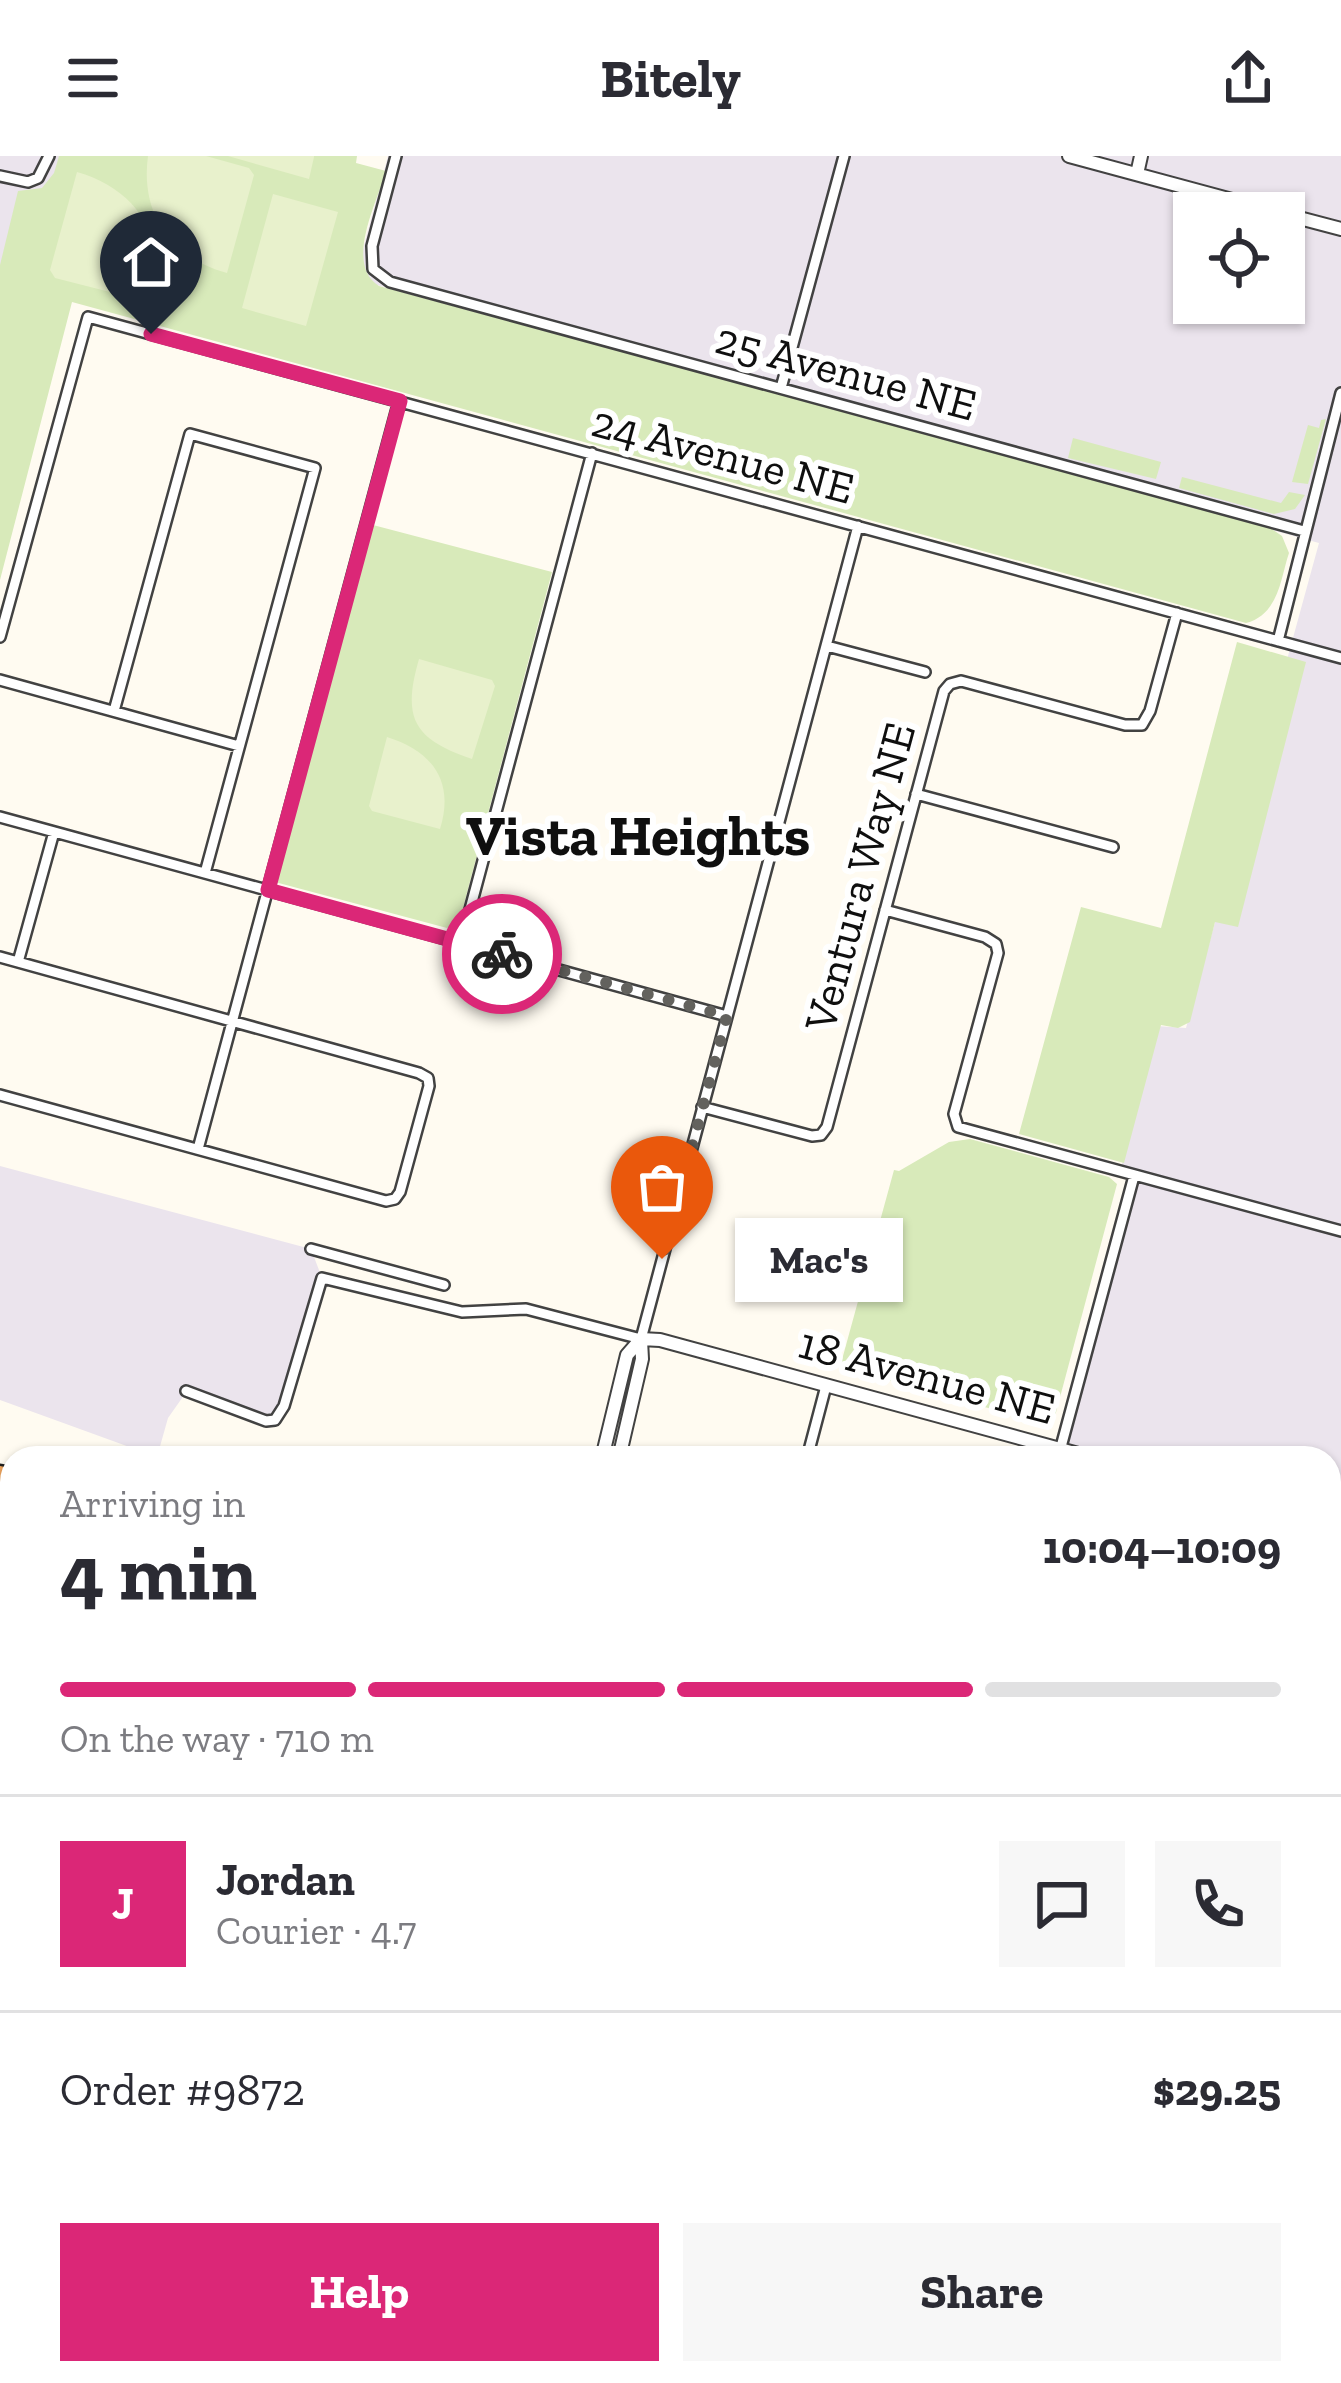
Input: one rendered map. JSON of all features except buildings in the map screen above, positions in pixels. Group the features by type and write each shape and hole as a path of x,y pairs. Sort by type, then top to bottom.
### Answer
{"street":[{"path":"0,176 28,182 38,178 49,156"},
{"name":"25 Avenue NE","path":"396,156 372,246 374,269 390,282 1304,531"},
{"path":"781,388 844,156"},
{"path":"1069,156 1202,192"},
{"path":"1137,174 1141,156"},
{"path":"1305,220 1341,229"},
{"name":"24 Avenue NE","path":"0,638 88,317 1341,658"},
{"path":"1278,640 1341,393"},
{"path":"198,1149 400,401"},
{"path":"114,711 190,434 315,468 205,873"},
{"path":"461,943 592,453"},
{"path":"622,1446 642,1359 641,1339 858,526"},
{"name":"Ventura Way NE","path":"703,1107 821,1135 827,1127 944,691 950,684 961,681 1125,725 1142,725 1177,613"},
{"path":"827,646 925,672"},
{"path":"0,680 239,746"},
{"path":"916,794 1113,848"},
{"path":"0,818 727,1016"},
{"path":"18,962 54,832"},
{"path":"885,910 996,944 998,953 954,1114 958,1127 1341,1231"},
{"path":"0,957 424,1075 430,1086 399,1196 386,1201 0,1095"},
{"path":"1061,1446 1134,1176"},
{"path":"311,1249 443,1285"},
{"name":"18 Avenue NE","path":"187,1391 275,1420 284,1406 322,1277 462,1312 526,1310 660,1340 1032,1446"},
{"path":"605,1446 628,1355 641,1339"},
{"path":"810,1446 826,1386"}],"shaded area":[{"path":"0,156 66,156 0,274"},
{"path":"388,156 1341,156 1341,1446 1061,1446 1134,1176 1120,1172 1156,1026 1186,1028 1319,543 355,279"},
{"path":"0,1166 311,1249 322,1278 275,1420 187,1391 168,1418 160,1446 127,1446 0,1400"}],"green space":[{"path":"59,156 357,156 356,163 386,171 363,248 369,276 379,286 1269,527 1282,536 1289,553 1277,593 1266,611 1246,623 72,302 0,580 0,265 18,191 42,188"},
{"path":"148,156 206,156 249,168 254,175 227,273 190,257 164,231 149,197"},
{"path":"228,156 314,156 314,157 309,179"},
{"path":"77,172 117,191 144,221 157,259 153,303 55,278 50,270"},
{"path":"273,194 338,212 306,326 242,308"},
{"path":"1326,419 1308,484 1292,482 1308,425 1319,428"},
{"path":"1073,438 1161,462 1156,479 1068,458"},
{"path":"1182,477 1281,503 1289,492 1305,495 1295,509 1274,514 1179,488"},
{"path":"373,525 552,572 459,923 447,928 275,882"},
{"path":"1237,642 1306,662 1238,927 1215,922 1190,1022 1178,1028 1161,1025 1124,1163 1019,1134 1081,907 1161,928"},
{"path":"419,659 492,680 495,686 472,759 436,743 417,724 412,697"},
{"path":"387,737 416,751 436,770 444,796 440,829 372,811 369,806"},
{"path":"970,1139 1109,1177 1117,1184 1055,1416 1046,1424 840,1367 894,1170 949,1142"}],"way so far":[{"path":"502,954 727,1016 662,1259"}],"place":[{"name":"Mac's","path":"662,1259"}],"district":[{"name":"Vista Heights","path":"638,835"}],"route":[{"path":"151,334 400,401 268,890 502,954"}]}
